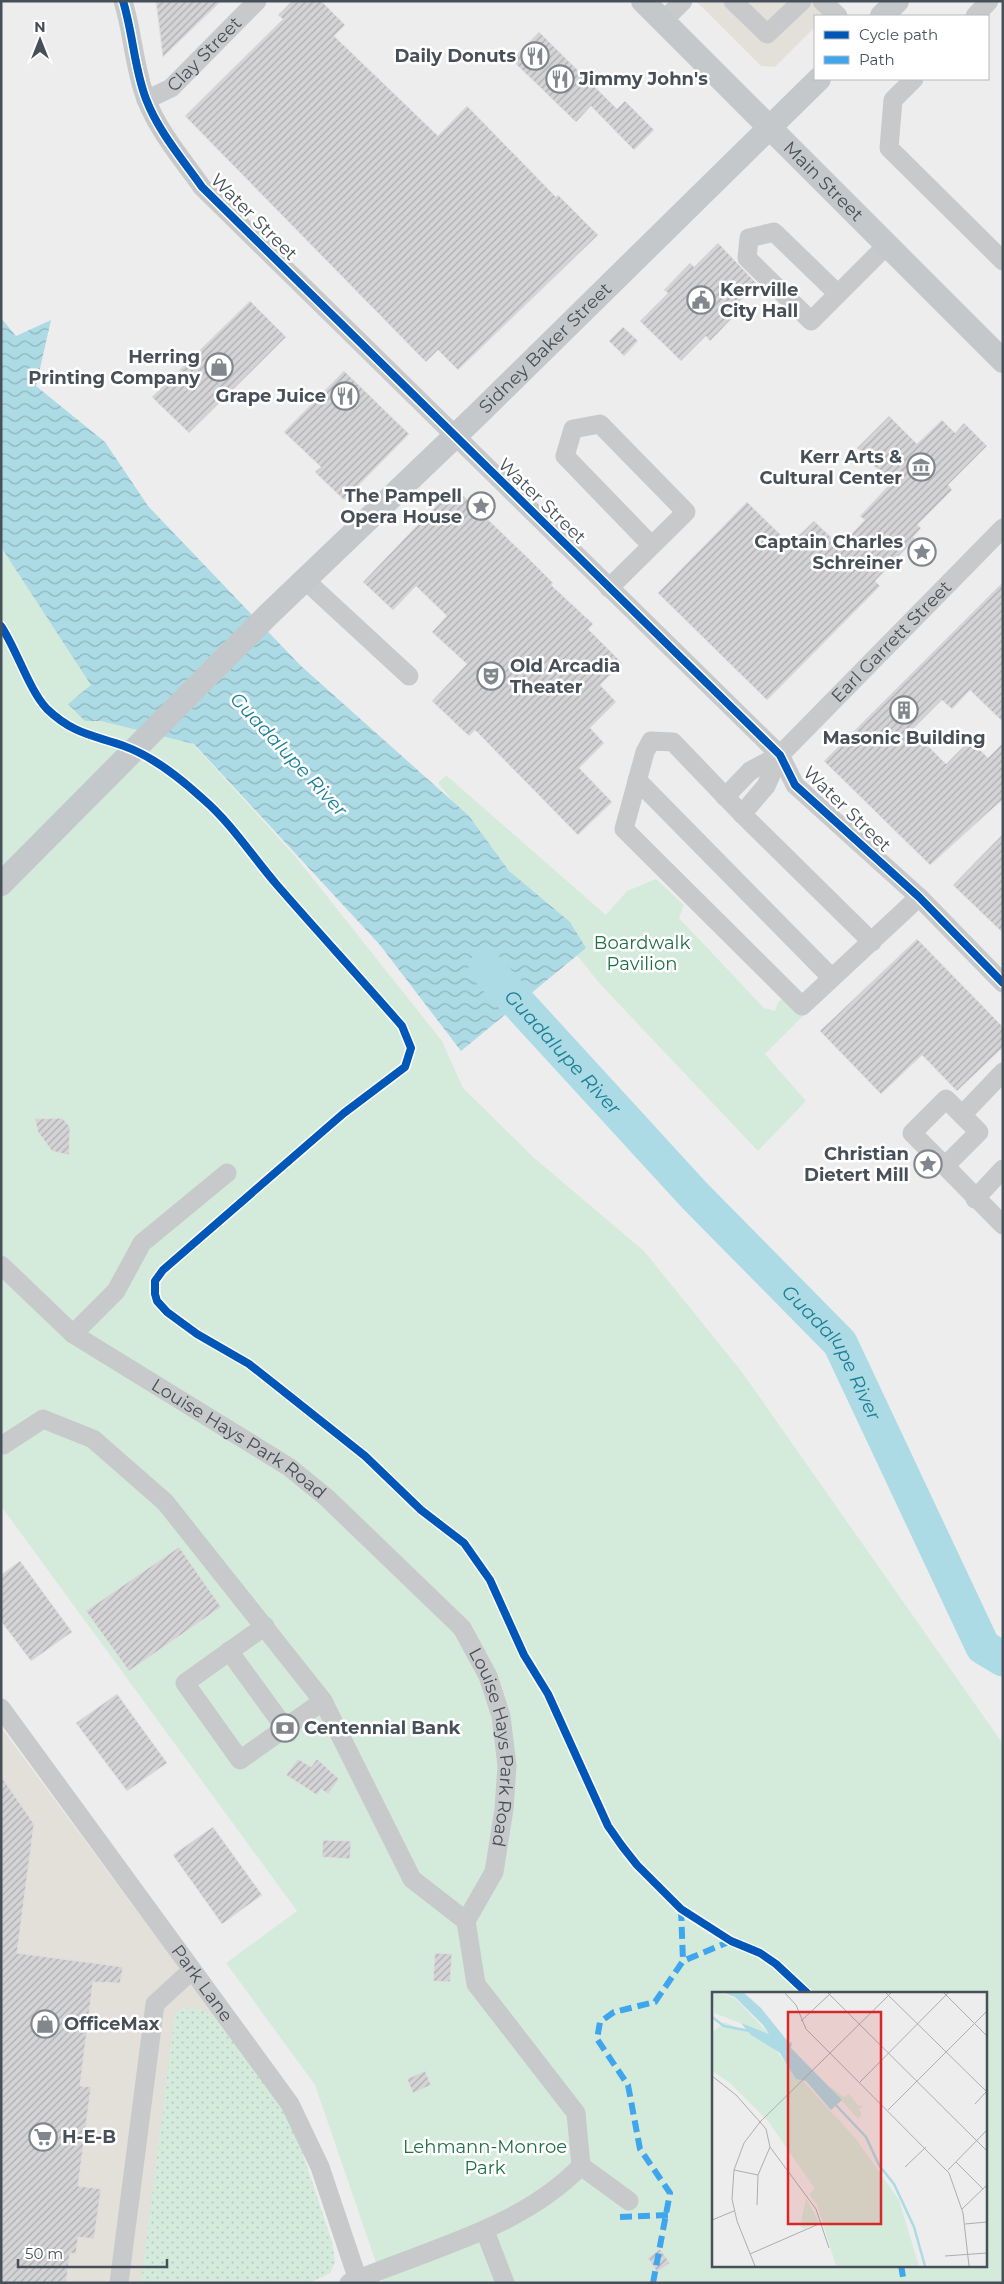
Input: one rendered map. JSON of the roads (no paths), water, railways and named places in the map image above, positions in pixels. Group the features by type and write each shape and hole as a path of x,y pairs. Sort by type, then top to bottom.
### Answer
{"main road":[{"name":"Main Street","path":"643,1 1003,361"},
{"path":"883,15 897,1"},
{"name":"Sidney Baker Street","path":"1,884 268,615 455,437 818,80"}],"street":[{"name":"Water Street","path":"123,1 146,100 160,126 202,187 780,755 795,785 919,897 1003,983"},
{"name":"Clay Street","path":"146,100 171,88 257,1"},
{"path":"663,21 683,1"},
{"path":"733,1 767,34 802,1"},
{"path":"822,1 837,15"},
{"path":"976,15 990,1"},
{"path":"913,80 893,100 889,148 1003,261"},
{"path":"838,294 774,232 749,238 747,258 811,321 838,294 887,245"},
{"path":"609,588 652,546 686,512 600,424 573,429 566,456 652,546"},
{"name":"Earl Garrett Street","path":"780,755 1003,528"},
{"path":"305,580 409,676"},
{"path":"872,942 672,742 651,741 645,752 624,829 802,1006 872,942 919,897"},
{"path":"725,797 750,771 780,755"},
{"path":"742,814 766,786 780,755"},
{"path":"637,780 832,978"},
{"path":"962,1114 1003,1072"},
{"path":"945,1166 979,1132 946,1099 912,1133 975,1199 1003,1225"},
{"path":"975,1199 1003,1170"},
{"path":"73,1334 116,1291 142,1244 227,1173"},
{"name":"Louise Hays Park Road","path":"1,1265 73,1334 289,1468 327,1498 462,1628 490,1684 500,1716 507,1766 504,1809 494,1872 466,1921"},
{"path":"1,1444 3,1445 43,1419 93,1440 165,1502 265,1626 322,1701 412,1879 466,1921 476,1984 576,2113 581,2166 629,2201"},
{"path":"265,1626 185,1682 240,1760 322,1701"},
{"path":"229,1651 285,1728"},
{"name":"Park Lane","path":"1,1708 290,2104 301,2123 320,2167 355,2281"},
{"path":"119,2283 155,2004 192,1970"},
{"path":"355,2281 485,2230 561,2187 581,2166"},
{"path":"485,2230 505,2283"}],"water":[{"path":"1,318 16,336 51,320 36,386 105,442 148,506 300,665 469,816 509,871 570,922 586,948 461,1051 380,945 194,744 101,721 85,721 68,704 91,685 1,547"}],"waterway":[{"name":"Guadalupe River","path":"486,968 695,1196 840,1343 983,1647 1003,1659"}],"place":[{"name":"Daily Donuts","path":"535,56"},
{"name":"Jimmy John's","path":"560,79"},
{"name":"Kerrville City Hall","path":"701,300"},
{"name":"Herring Printing Company","path":"219,367"},
{"name":"Grape Juice","path":"345,396"},
{"name":"Kerr Arts & Cultural Center","path":"921,467"},
{"name":"The Pampell Opera House","path":"481,506"},
{"name":"Captain Charles Schreiner","path":"922,552"},
{"name":"Old Arcadia Theater","path":"491,676"},
{"name":"Masonic Building","path":"904,710"},
{"name":"Christian Dietert Mill","path":"928,1164"},
{"name":"Centennial Bank","path":"285,1728"},
{"name":"OfficeMax","path":"45,2024"},
{"name":"H-E-B","path":"43,2137"}],"park label":[{"name":"Boardwalk Pavilion","path":"642,953"},
{"name":"Lehmann-Monroe Park","path":"485,2157"}]}
